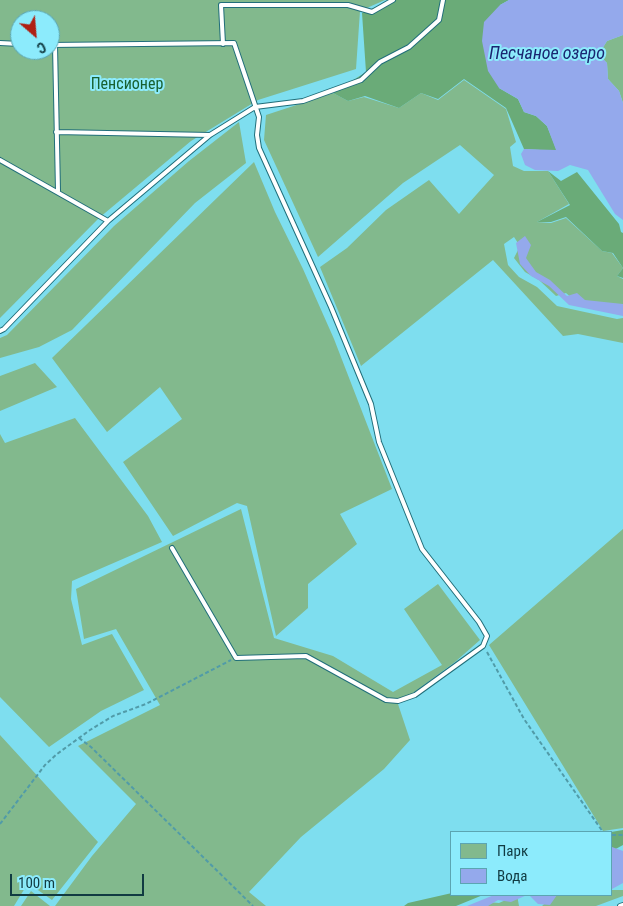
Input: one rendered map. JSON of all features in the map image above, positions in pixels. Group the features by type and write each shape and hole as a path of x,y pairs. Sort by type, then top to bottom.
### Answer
{"lane":[{"path":"223,44 221,5 348,5 372,12 393,0"},
{"path":"0,331 108,221 210,135 256,107 303,101 360,80 380,62 409,47 439,20 443,0"},
{"path":"60,45 234,43 259,117 256,135 259,148 371,404 379,442 422,549 479,622 487,636 483,646 415,695 398,701 376,695 306,656 236,658 172,548"},
{"path":"53,60 58,191"},
{"path":"56,132 210,135"},
{"path":"0,160 58,191 108,221"}],"path":[{"path":"483,646 524,719 602,831"},
{"path":"0,824 45,765 79,738 113,716 146,704 236,658"},
{"path":"79,738 91,747 253,906"}],"green space":[{"name":"Пенсионер","path":"0,0 385,0 360,11 356,69 258,100 191,141 99,218 0,318"},
{"path":"391,0 509,0 500,5 499,88 518,99 524,112 536,116 547,126 557,151 524,149 506,108 464,79 438,99 421,93 399,108 365,96 348,101 333,93 366,72 362,13"},
{"path":"623,35 623,103 619,91 608,79 607,63 601,57 602,49 607,41"},
{"path":"464,80 506,109 516,142 510,147 513,166 524,171 548,171 569,204 537,222 551,223 566,218 602,251 612,253 623,268 617,276 623,279 623,310 574,300 566,293 556,296 539,280 525,272 514,258 520,246 514,237 504,244 508,265 519,277 537,287 557,306 617,319 623,318 623,343 578,334 563,336 493,260 361,366 320,267 347,248 386,210 429,180 459,214 494,175 460,145 403,183 318,257 264,140 266,115 333,93 348,101 364,97 399,108 421,93 438,100"},
{"path":"239,122 246,163 195,203 72,330 39,347 0,358 0,338 7,335 114,226 189,161"},
{"path":"254,162 334,339 392,489 340,514 357,544 308,584 308,608 276,636 247,506 237,503 173,536 123,462 182,419 160,387 107,432 52,358"},
{"path":"548,171 561,181 577,172 619,224 623,233 623,268 613,253 602,251 566,217 551,222 537,222 570,205"},
{"path":"623,268 623,278 617,276"},
{"path":"35,363 57,387 0,411 0,376"},
{"path":"75,418 148,516 162,542 72,581 71,599 82,645 112,634 144,690 101,711 49,747 0,697 0,434 5,443"},
{"path":"241,509 274,638 333,656 393,692 442,665 404,609 438,584 480,640 455,662 398,704 410,740 384,769 301,837 249,892 266,906 55,906 92,856 136,804 78,746 160,705 116,629 84,639 76,589"},
{"path":"623,529 623,828 603,831 489,645"},
{"path":"0,735 98,842 52,900 28,883 14,906 0,906"},
{"path":"623,830 623,845 613,850 613,832"},
{"path":"613,890 623,890 623,896 596,906 542,906 553,896 613,896"},
{"path":"31,891 50,906 21,906"},
{"path":"450,893 450,896 481,896 456,906 404,906 408,903"},
{"path":"517,896 519,906 479,906 487,902 499,903"}],"water":[{"name":"Песчаное озеро","path":"509,0 623,0 623,35 607,41 602,49 601,57 607,63 608,79 619,91 623,103 623,220 615,214 588,170 570,165 558,171 535,170 525,165 521,154 524,149 556,150 547,126 536,116 524,112 518,99 499,88 488,71 482,41 484,22 500,5"},
{"path":"525,236 531,245 526,258 536,272 550,280 567,296 577,293 585,300 623,304 623,316 569,305 549,286 531,276 520,264 516,243"},
{"path":"613,847 623,851 623,883 613,888"},
{"path":"492,896 525,896 511,902 498,900 488,906 467,906"},
{"path":"530,896 556,896 550,905 538,904"}]}
